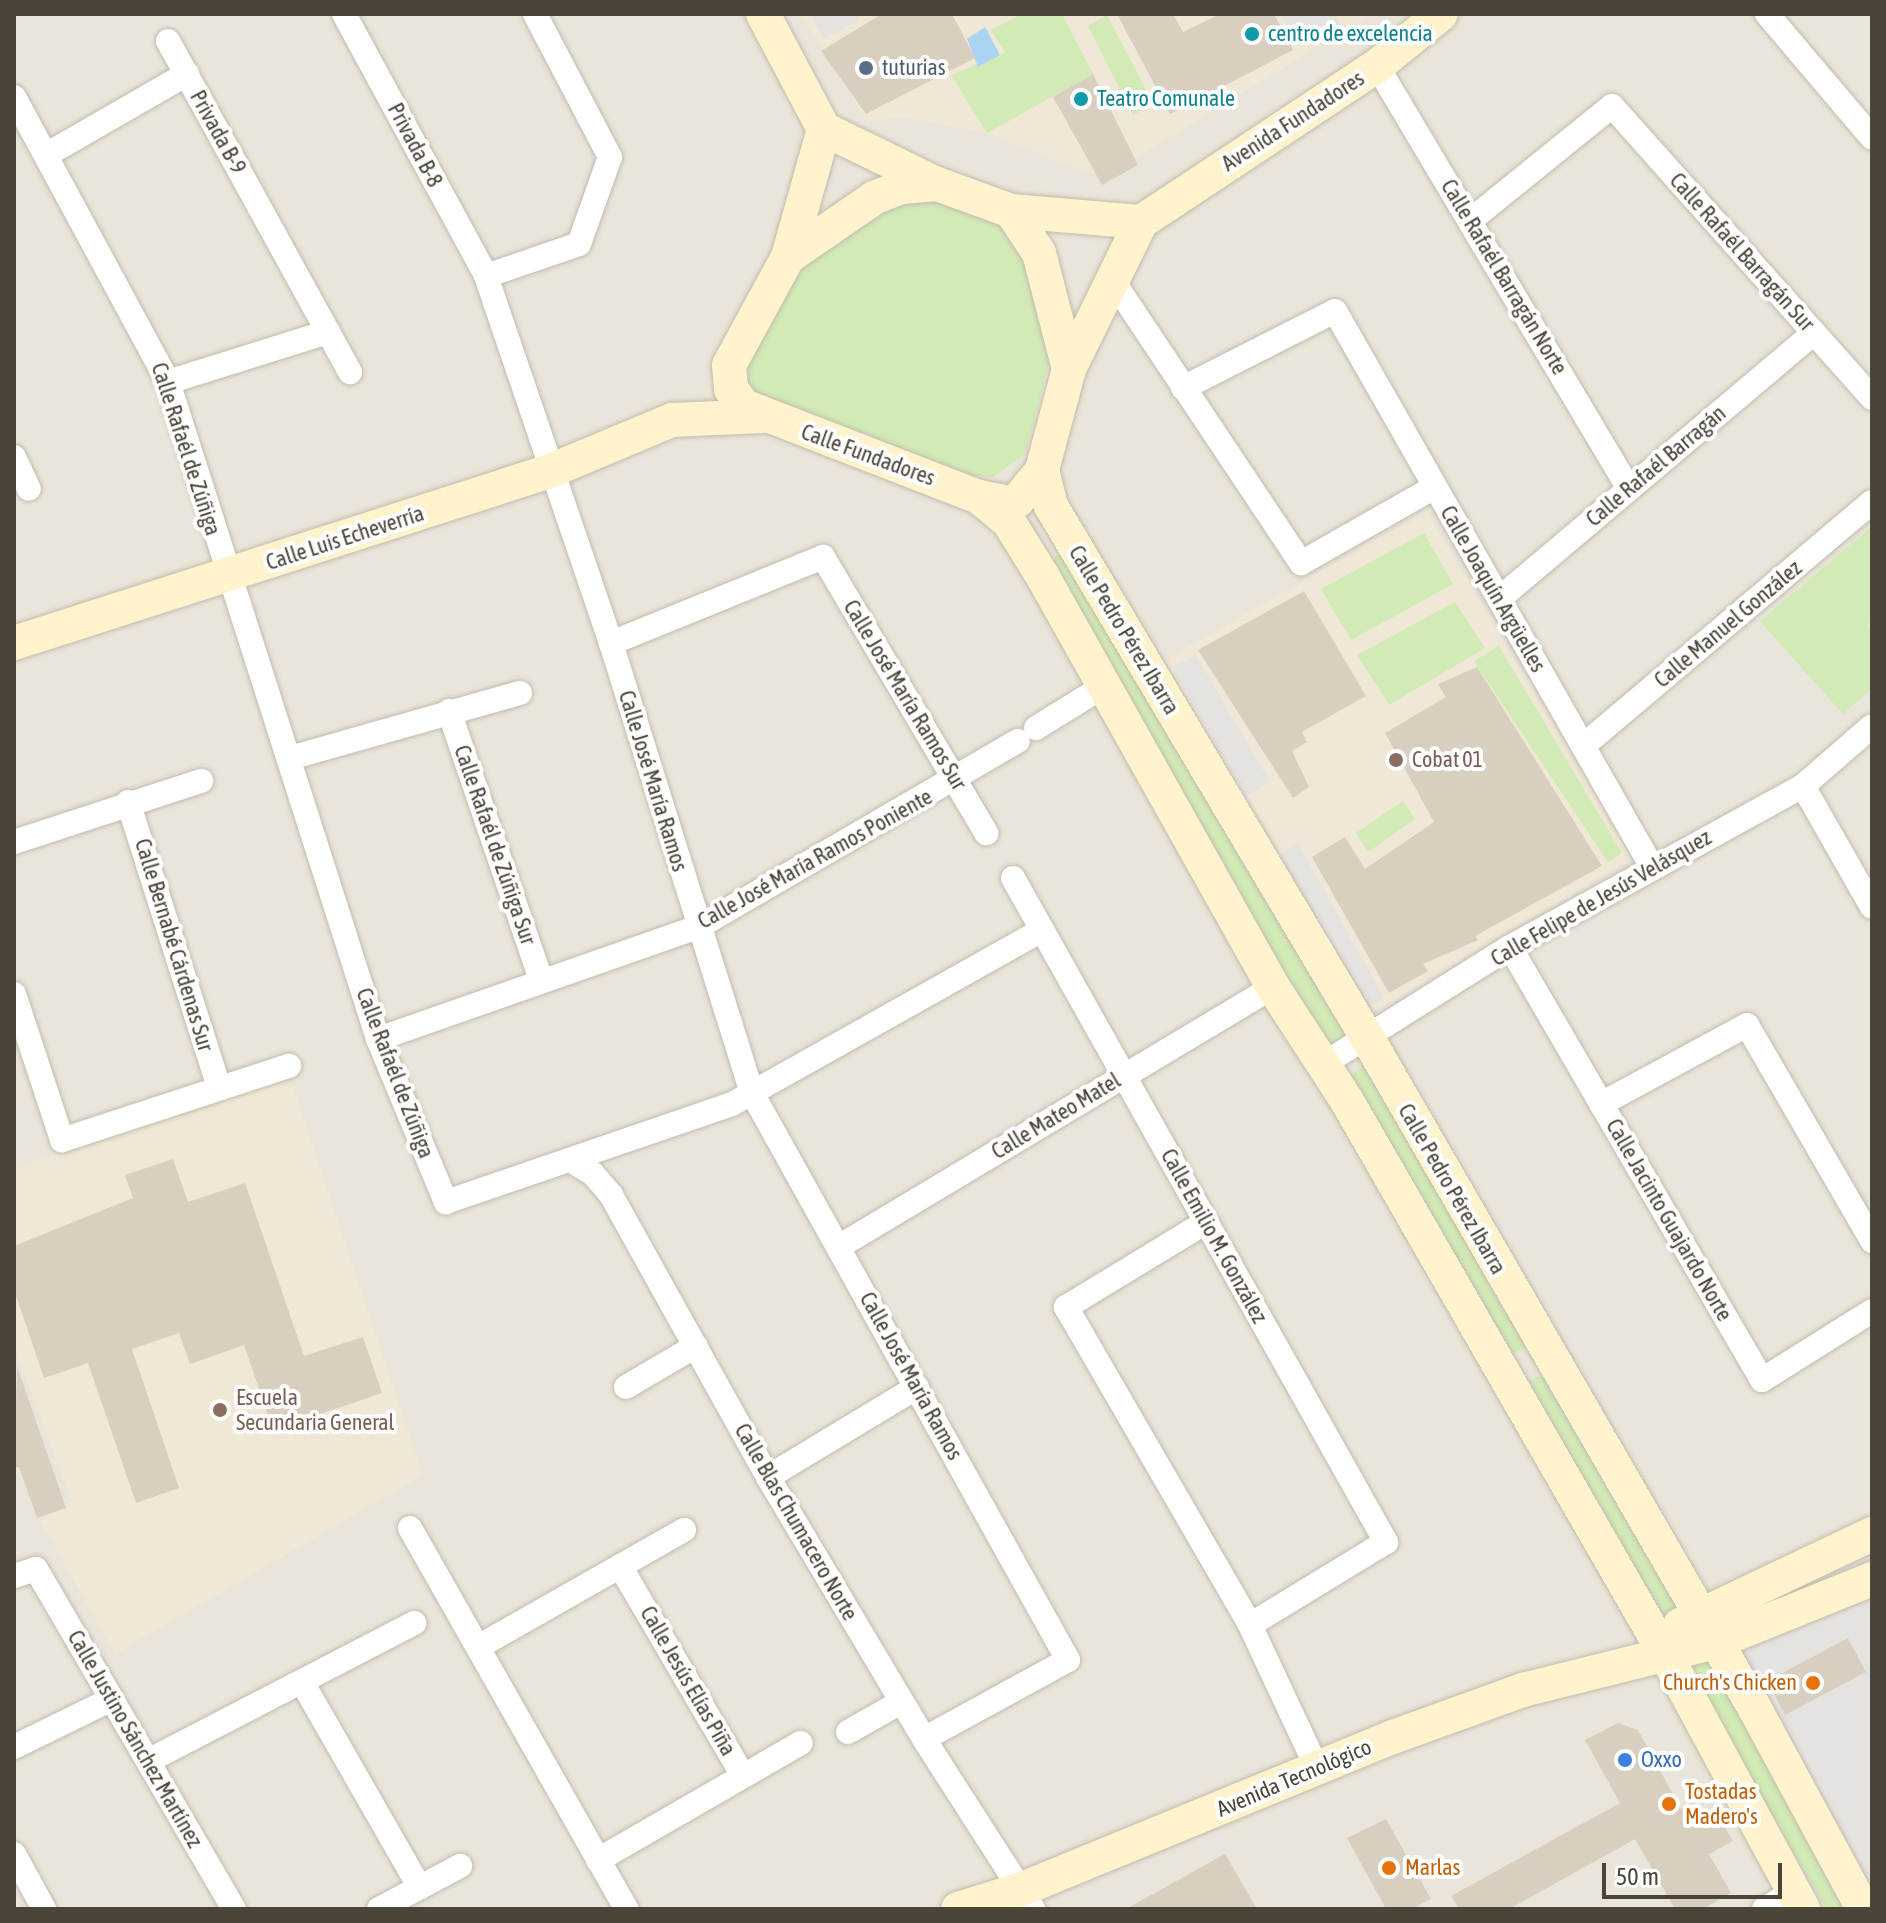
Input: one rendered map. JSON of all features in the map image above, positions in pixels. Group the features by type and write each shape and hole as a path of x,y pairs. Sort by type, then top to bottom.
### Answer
{"main road":[{"path":"763,14 824,129 937,184 1011,211 1141,222"},
{"name":"Avenida Fundadores","path":"1141,222 1377,66 1441,14"},
{"path":"729,365 788,257 824,129"},
{"path":"788,257 874,198 902,187 937,184"},
{"name":"Calle Fundadores","path":"1011,211 1039,253 1069,369"},
{"name":"Calle Fundadores","path":"729,365 731,389 744,406 763,416 979,497 1018,500 1042,470 1069,369 1141,222"},
{"name":"Calle Luis Echeverría","path":"672,420 729,365"},
{"name":"Calle Luis Echeverría","path":"14,643 550,471 672,420 763,416"},
{"name":"Calle Pedro Pérez Ibarra","path":"1042,470 1051,506 1080,557 1368,1039 1707,1628 1863,1909"},
{"name":"Calle Pedro Pérez Ibarra","path":"979,497 1009,522 1043,577 1273,987 1325,1063 1506,1377 1653,1652 1798,1901"},
{"path":"1043,577 1042,561 1052,549 1068,547 1080,557"},
{"path":"1506,1377 1549,1355"},
{"path":"1707,1628 1872,1534"},
{"path":"1707,1628 1872,1579"},
{"name":"Avenida Tecnológico","path":"958,1909 1027,1899 1318,1770 1523,1690 1653,1652 1707,1628"}],"street":[{"name":"Privada B-8","path":"344,14 486,276 550,471"},
{"path":"486,276 579,244 610,157 535,14"},
{"path":"1767,14 1872,138"},
{"path":"168,41 187,74"},
{"name":"Calle Rafaél Barragán Norte","path":"1377,66 1629,489"},
{"name":"Privada B-9","path":"46,155 187,74 350,372"},
{"name":"Calle Rafaél de Zúñiga","path":"14,97 168,382 227,577 290,758 378,1039 446,1202 570,1160"},
{"name":"Calle Rafaél Barragán Sur","path":"1471,220 1612,106 1872,398"},
{"path":"1111,278 1301,563 1435,487"},
{"name":"Calle Joaquín Argüelles","path":"1183,388 1335,311 1652,867"},
{"path":"168,382 328,332"},
{"name":"Calle Rafaél Barragán","path":"1499,599 1814,333"},
{"path":"14,457 29,489"},
{"name":"Calle José María Ramos","path":"550,471 611,643 752,1093 1068,1660 924,1739"},
{"name":"Calle Manuel González","path":"1583,746 1872,502"},
{"name":"Calle José María Ramos Sur","path":"611,643 823,557 986,833"},
{"name":"Calle José María Ramos Poniente","path":"378,1039 541,979 698,927 956,780 1104,686"},
{"path":"290,758 520,693"},
{"name":"Calle Rafaél de Zúñiga Sur","path":"449,711 541,979"},
{"name":"Calle Felipe de Jesús Velásquez","path":"1325,1063 1368,1039 1510,947 1803,786 1872,726"},
{"path":"14,842 128,802 201,781"},
{"path":"1803,786 1872,907"},
{"name":"Calle Bernabé Cárdenas Sur","path":"128,802 219,1088"},
{"path":"570,1160 752,1093 1042,930 1013,878"},
{"name":"Calle Emilio M. González","path":"1042,930 1386,1542 1250,1625"},
{"name":"Calle Jacinto Guajardo Norte","path":"1510,947 1762,1380 1872,1311"},
{"name":"Calle Mateo Matel","path":"840,1246 1273,987"},
{"path":"14,994 62,1140 289,1066"},
{"path":"1601,1104 1747,1025 1872,1241"},
{"name":"Calle Blas Chumacero Norte","path":"570,1160 593,1174 611,1195 768,1477 901,1702 1027,1899"},
{"path":"1206,1222 1066,1307 1250,1625 1318,1770"},
{"path":"626,1387 696,1346"},
{"path":"768,1477 917,1387"},
{"path":"410,1528 626,1909"},
{"path":"478,1647 684,1530"},
{"name":"Calle Jesús Elías Piña","path":"598,1860 743,1776 620,1566"},
{"name":"Calle Justino Sánchez Martínez","path":"25,1572 112,1699 234,1909"},
{"path":"148,1761 414,1623"},
{"path":"302,1682 420,1888"},
{"path":"14,1747 112,1699"},
{"path":"848,1732 901,1702"},
{"path":"743,1776 801,1743"},
{"path":"14,1854 44,1909"},
{"path":"379,1909 460,1866"},
{"path":"1764,1909 1798,1901"}],"shaded area":[{"path":"14,14 1872,14 1872,1909 14,1909"},
{"path":"800,14 1372,14 1136,158 1092,173 986,133 904,117 867,121"},
{"path":"810,14 857,14 860,20 824,39"},
{"path":"1280,14 1334,14 1341,25 1299,47"},
{"name":"Cobat 01","path":"1426,511 1633,858 1363,1018 1162,662"},
{"path":"1196,655 1270,782 1246,796 1172,667"},
{"path":"1298,843 1384,998 1367,1008 1279,856"},
{"name":"Escuela Secundaria General","path":"287,1070 423,1475 115,1654 40,1520 72,1502 14,1346 14,1170"},
{"path":"1872,1591 1872,1891 1737,1645"}],"green space":[{"path":"1022,14 1062,14 1093,74 987,133 951,75 1005,53 991,30"},
{"path":"1107,15 1154,105 1133,115 1088,26"},
{"path":"927,193 1020,233 1050,360 1025,454 993,477 967,475 765,412 733,382 780,288 835,232"},
{"path":"1870,528 1872,620 1867,625 1872,631 1872,689 1843,714 1760,621"},
{"path":"1424,533 1453,584 1351,640 1321,589"},
{"path":"1063,554 1351,1034 1326,1046 1048,559"},
{"path":"1455,602 1485,648 1389,705 1357,655"},
{"path":"1499,646 1622,853 1608,862 1474,661"},
{"path":"1403,801 1415,819 1368,852 1356,833"},
{"path":"1370,1063 1532,1345 1506,1356 1344,1079"},
{"path":"1545,1375 1683,1606 1657,1621 1520,1383"},
{"path":"1716,1653 1853,1909 1827,1909 1683,1667"}],"water":[{"path":"985,27 1000,55 978,67 967,39"}],"building":[{"path":"882,14 952,14 975,58 866,114 821,51"},
{"path":"1117,14 1173,14 1183,32 1220,14 1274,14 1293,50 1170,114"},
{"path":"1093,74 1138,165 1102,185 1053,97"},
{"path":"1304,591 1366,696 1302,732 1307,742 1292,751 1309,787 1293,798 1198,650"},
{"path":"1477,667 1602,866 1475,936 1478,940 1423,964 1428,971 1389,993 1312,857 1345,837 1365,869 1434,822 1385,733 1446,697 1438,684"},
{"path":"173,1159 188,1202 245,1183 304,1356 363,1337 382,1393 273,1430 244,1345 190,1364 179,1333 132,1349 179,1488 136,1503 88,1363 44,1378 14,1290 14,1246 133,1198 125,1175"},
{"path":"17,1366 66,1508 37,1518 19,1467 14,1468"},
{"path":"1848,1638 1866,1672 1785,1715 1767,1681"},
{"path":"1618,1723 1638,1730 1681,1809 1691,1803 1699,1816 1714,1808 1733,1841 1709,1854 1731,1893 1703,1909 1675,1909 1635,1839 1509,1909 1459,1909 1451,1896 1620,1803 1585,1740"},
{"name":"Marlas","path":"1386,1819 1431,1899 1412,1909 1386,1909 1347,1838"},
{"path":"1225,1854 1257,1909 1126,1909"}],"place":[{"name":"centro de excelencia","path":"1252,34"},
{"name":"tuturias","path":"866,68"},
{"name":"Teatro Comunale","path":"1081,99"},
{"name":"Cobat 01","path":"1396,760"},
{"name":"Escuela Secundaria General","path":"220,1410"},
{"name":"Church's Chicken","path":"1813,1683"},
{"name":"Oxxo","path":"1625,1760"},
{"name":"Tostadas Madero's","path":"1669,1804"},
{"name":"Marlas","path":"1389,1868"}]}
